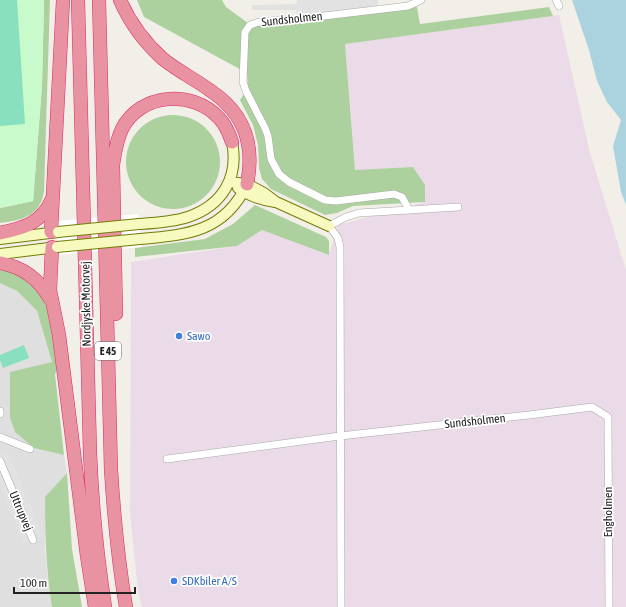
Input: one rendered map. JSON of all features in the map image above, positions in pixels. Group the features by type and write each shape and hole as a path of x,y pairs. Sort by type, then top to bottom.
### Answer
{"highway":[{"path":"54,232 53,195 63,0"},
{"name":"Nordjyske Motorvej","path":"78,0 90,459 97,556 105,607"},
{"name":"Nordjyske Motorvej","path":"99,0 111,470 120,576 126,607"},
{"path":"120,0 131,22 152,48 164,59 212,91 228,104 238,116 245,130 250,164 245,188"},
{"path":"120,576 113,165 116,146 122,129 131,117 144,106 158,100 174,98 191,100 206,107 219,118 228,130 232,142"},
{"path":"0,234 21,228 42,216 53,195"},
{"path":"54,247 49,278 50,290 59,335 85,541 96,607"},
{"path":"0,263 18,268 33,277 45,291 52,304"}],"street":[{"name":"Sundsholmen","path":"409,210 402,197 394,194 336,201 325,200 289,182 279,174 271,159 265,128 243,82 245,32 250,25 259,22 408,6 421,0"},
{"path":"0,239 54,232 161,222 199,213 210,207 218,199 229,182 234,161 232,142"},
{"path":"229,182 264,193 276,202 329,226 338,238 340,247 340,607"},
{"path":"0,254 54,247 173,236 203,229 216,222 226,214 236,203 245,188"},
{"path":"329,226 353,214 458,207"},
{"path":"54,232 54,247"},
{"name":"Sundsholmen","path":"167,459 340,436 592,407 608,417"},
{"name":"Engholmen","path":"608,417 609,607"},
{"path":"0,437 30,448"},
{"name":"Uttrupvej","path":"0,461 33,540"}],"shaded area":[{"path":"297,0 378,0 378,7 307,15 297,15 296,10 252,10 252,5 297,4"},
{"path":"559,15 590,153 626,270 626,607 142,607 138,591 130,513 131,262 237,246 262,229 329,255 338,225 425,202 425,185 413,167 355,171 345,44"},
{"path":"0,283 17,291 37,311 52,362 34,448 64,455 67,473 45,497 45,550 52,607 0,607"},
{"path":"8,451 43,536 24,544 0,486 0,455"}],"green space":[{"path":"0,0 44,0 42,86 33,201 0,208"},
{"path":"0,0 17,0 25,124 0,126"},
{"path":"44,0 50,0 44,192 41,203 37,209 28,216 17,220 0,223 0,208 33,201 42,86"},
{"path":"137,0 222,0 226,7 252,26 417,7 420,24 549,7 553,16 345,44 355,170 413,167 425,185 425,202 353,206 337,213 325,215 271,189 262,179 259,168 258,145 253,125 240,100 248,88 247,73 144,17"},
{"path":"173,115 191,118 206,129 217,144 220,162 217,180 206,195 191,206 173,209 155,206 140,195 129,180 126,162 129,144 140,129 155,118"},
{"path":"255,205 326,237 329,241 329,255 262,230 237,246 135,257 135,248 205,239 233,224"},
{"path":"0,269 24,277 34,285 47,305 51,317 58,367 55,374 64,455 34,448 15,432 10,418 10,372 52,362 37,311 17,291 0,283"},
{"path":"24,345 29,358 3,368 0,355"},
{"path":"67,473 72,549 82,607 52,607 46,552 45,497"}],"water":[{"path":"572,0 626,0 626,205 621,192 613,146 621,120 607,102 597,81 589,50"}],"pier":[{"path":"138,214 141,247 57,255 58,221"}],"place":[{"name":"Sawo","path":"179,336"},
{"name":"SDKbiler A/S","path":"174,581"}]}
